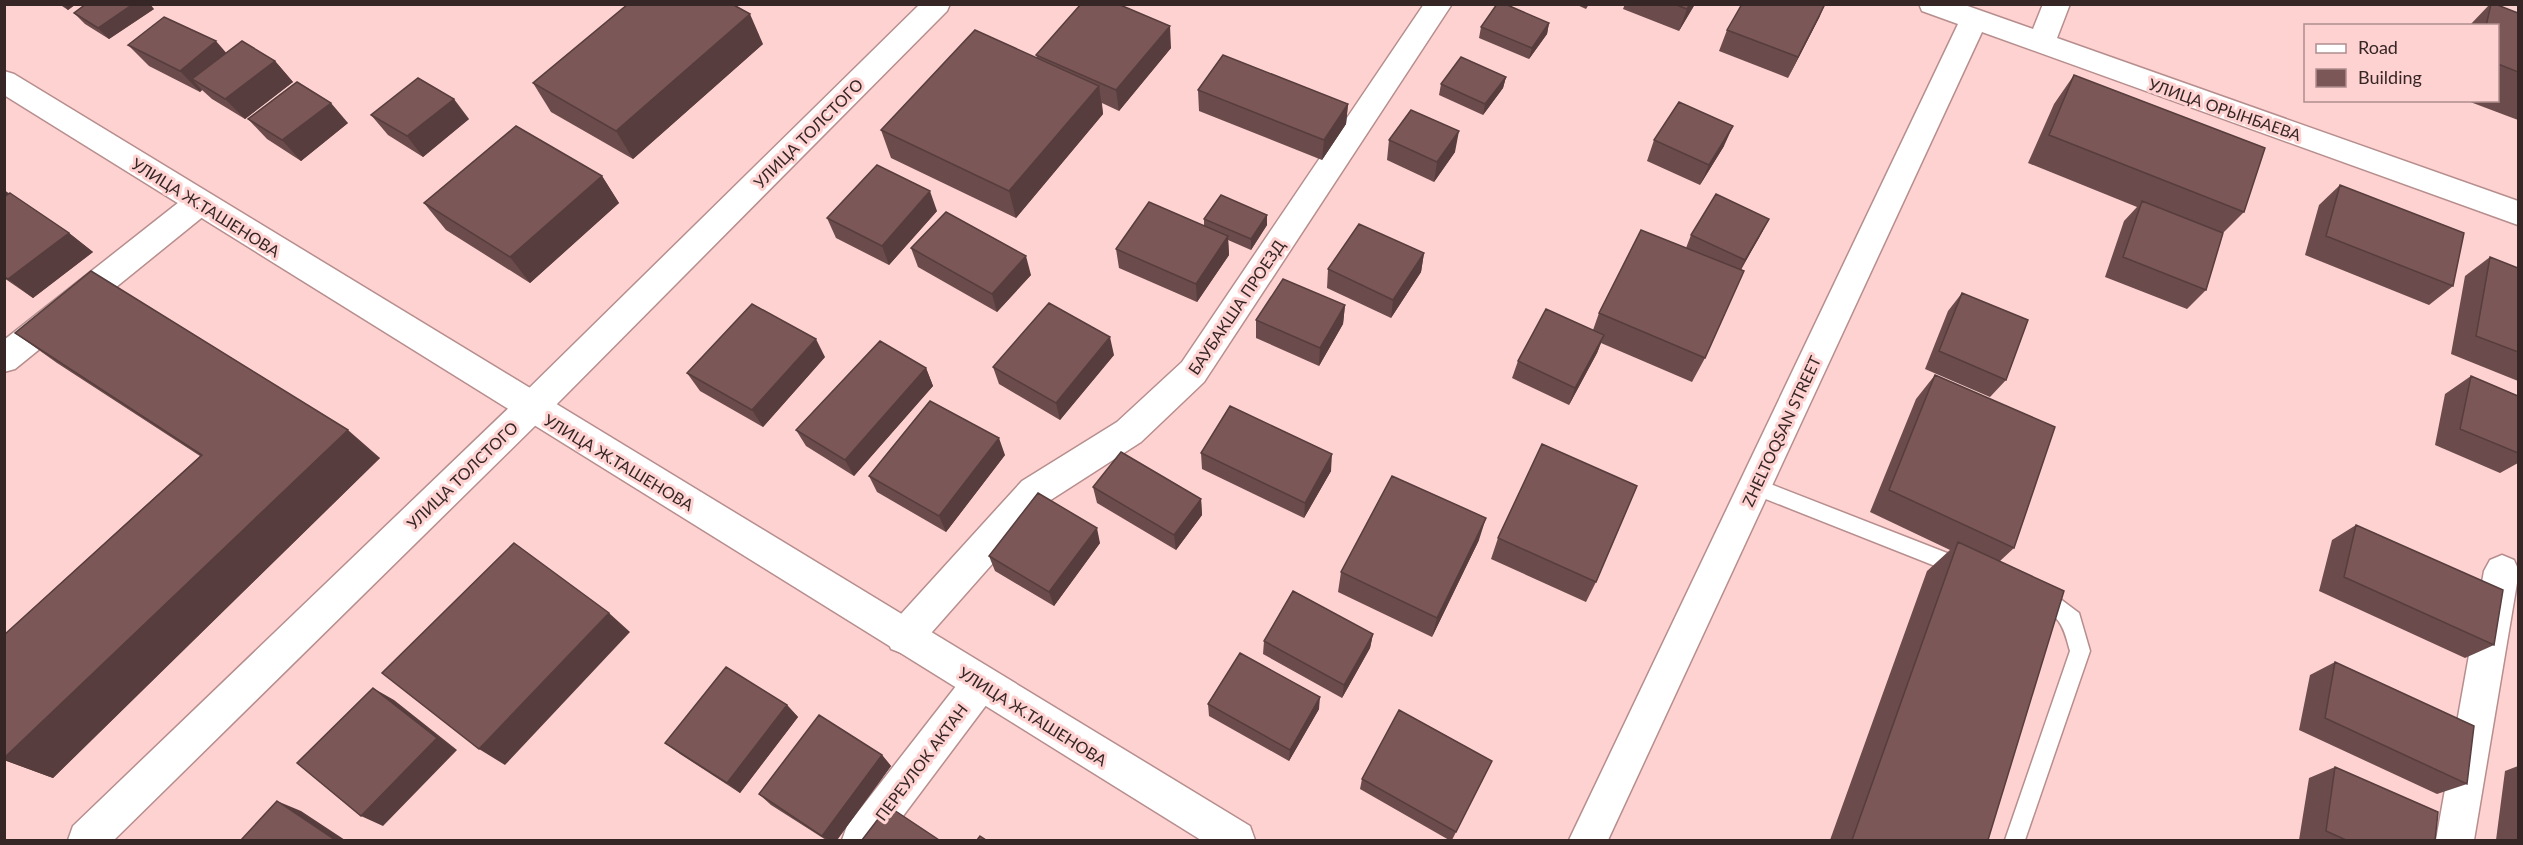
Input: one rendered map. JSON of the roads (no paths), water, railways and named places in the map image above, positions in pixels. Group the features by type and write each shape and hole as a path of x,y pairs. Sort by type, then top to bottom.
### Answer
{"street":[{"name":"УЛИЦА ТОЛСТОГО","path":"87,840 531,408 937,4"},
{"name":"БАУБАКША ПРОЕЗД","path":"904,637 1034,492 1130,432 1193,372 1439,4"},
{"name":"УЛИЦА ОРЫНБАЕВА","path":"1932,4 1974,21 2518,213"},
{"path":"2041,44 2057,4"},
{"name":"ZHELTOQSAN STREET","path":"1588,840 1974,21"},
{"name":"УЛИЦА Ж.ТАШЕНОВА","path":"4,81 531,408 1236,840"},
{"path":"4,359 199,203"},
{"path":"2455,840 2502,571"},
{"name":"ПЕРЕУЛОК АКТАН","path":"861,840 980,684"}],"lane":[{"path":"1755,486 1983,576"},
{"path":"2015,840 2080,651 2072,620 2048,601 2026,593"}]}
